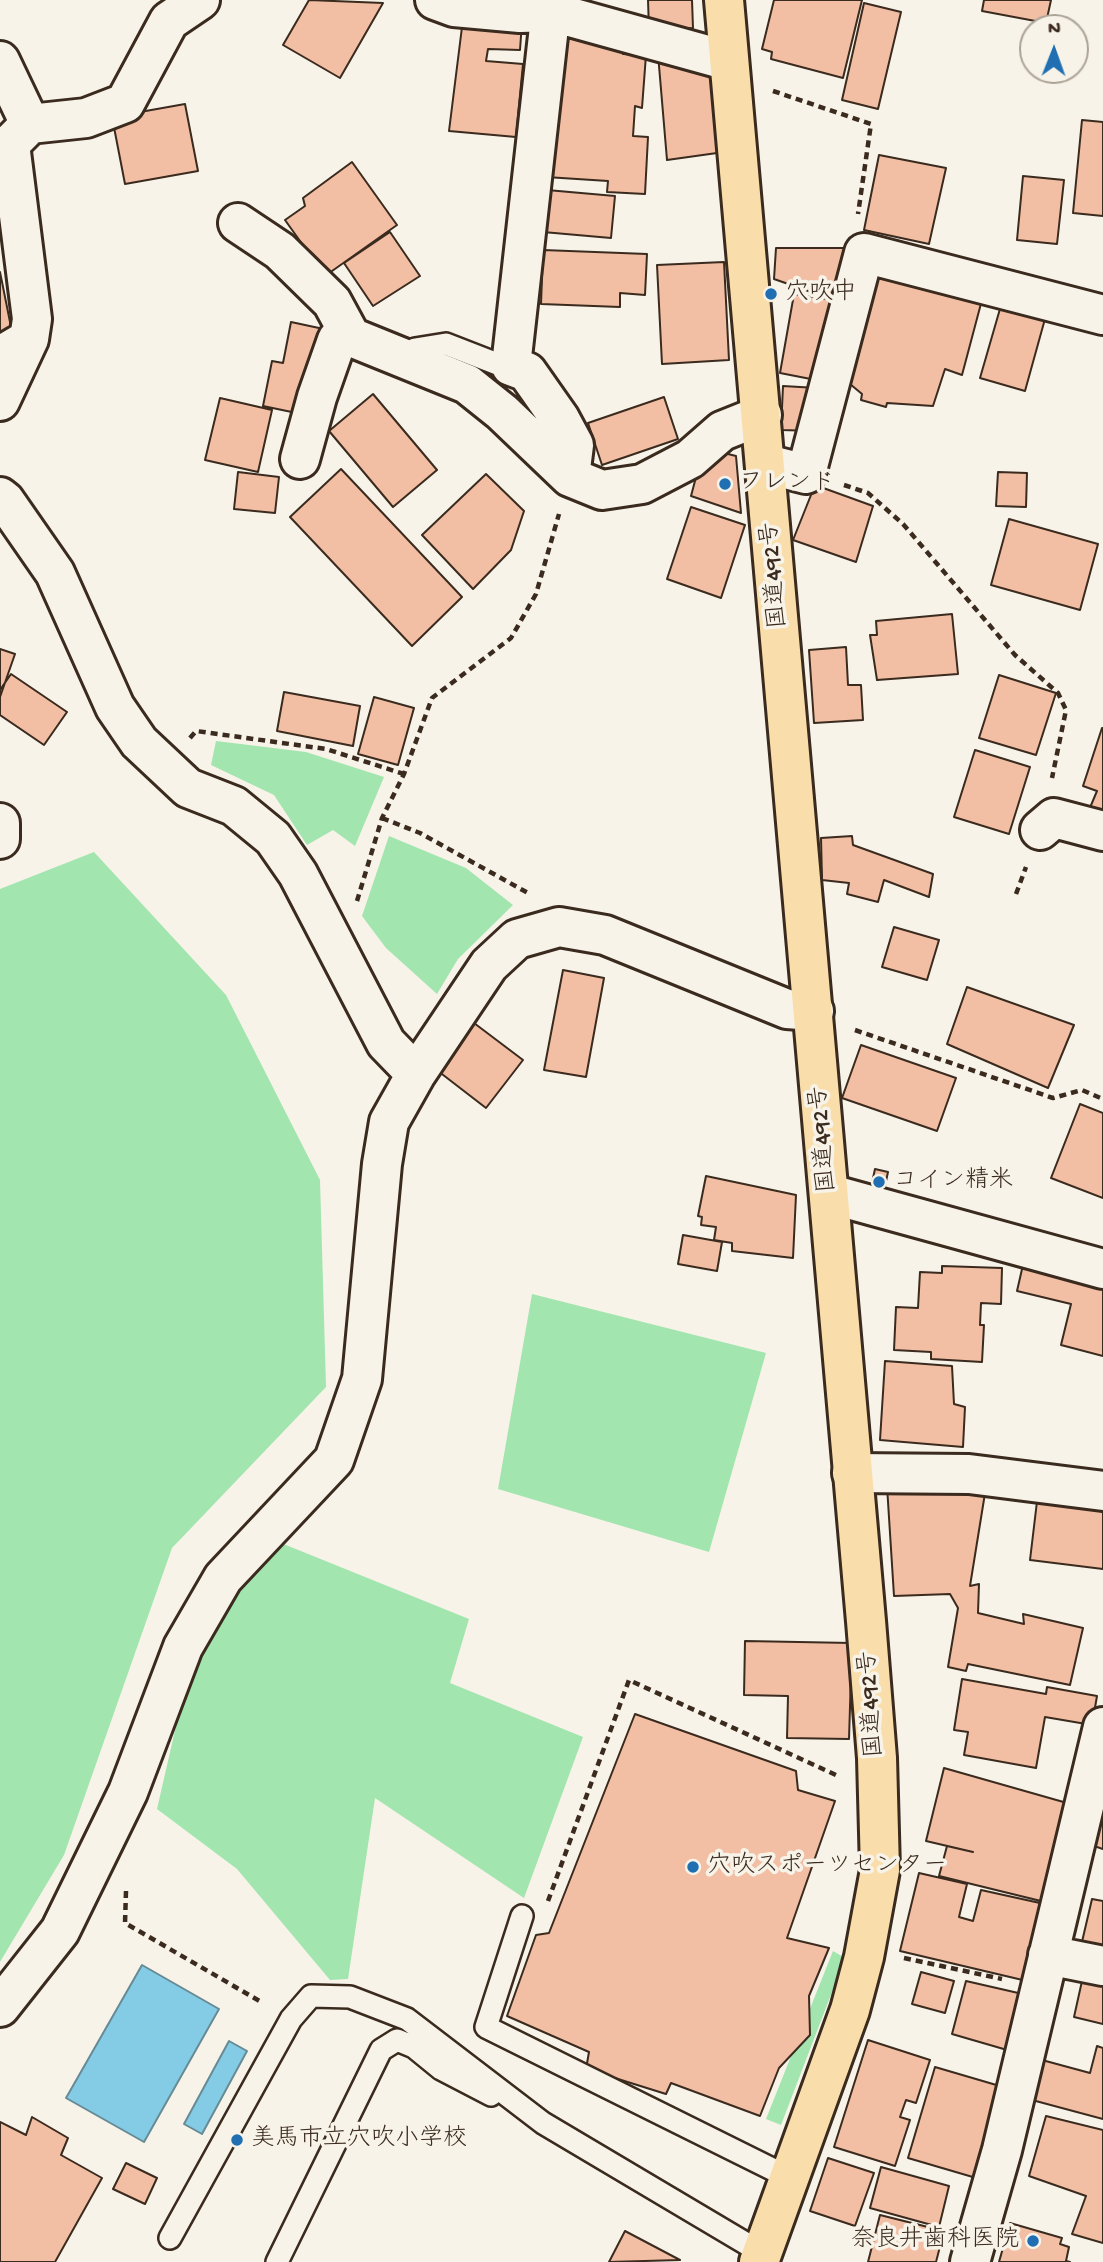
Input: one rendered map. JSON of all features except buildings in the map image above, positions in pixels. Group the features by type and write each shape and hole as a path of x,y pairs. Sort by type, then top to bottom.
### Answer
{"highway":[{"name":"国道492号","path":"724,0 766,464 829,1018 830,1194 878,1795 880,1870 866,1949 850,2010 761,2258"}],"street":[{"path":"0,401 15,348 32,319 10,144 30,124 86,118 125,103 169,21 200,0"},
{"path":"435,0 454,7 552,6 729,69"},
{"path":"552,6 511,366 527,372 560,419 573,445 570,477"},
{"path":"0,61 30,124"},
{"path":"237,223 280,251 332,302 351,337"},
{"path":"766,464 806,474 864,253 1103,314"},
{"path":"300,459 317,397 337,340 351,337 467,384 502,412 570,477 602,490 642,484 690,458 722,431 762,415"},
{"path":"0,497 5,500 55,573 115,707 139,742 188,788 234,806 273,838 298,874 386,1042 416,1074"},
{"path":"1040,830 1054,818 1103,831"},
{"path":"0,823 0,839"},
{"path":"0,2007 60,1931 128,1793 183,1647 223,1578 334,1460 362,1379 389,1122 416,1074 489,965 517,939 559,927 605,935 787,1009 829,1018"},
{"path":"830,1194 1103,1269"},
{"path":"852,1473 969,1474 1103,1491"},
{"path":"970,2262 1002,2150 1103,1727"},
{"path":"1045,1971 1103,1966"}],"lane":[{"path":"408,361 415,349 446,344 500,365 511,366"},
{"path":"522,1916 486,2027 790,2178"},
{"path":"170,2238 291,2019 311,1996 350,1997 407,2019 542,2123"},
{"path":"276,2262 381,2049 397,2040 414,2047 441,2069 542,2123 761,2258"}],"path":[{"path":"729,69 871,124 859,191 857,234 864,253"},
{"path":"806,474 868,493 904,524 1015,655 1058,693 1066,710"},
{"path":"332,940 354,910 382,818 404,774 432,698 511,638 536,594 570,477"},
{"path":"171,772 184,745 196,731 326,748 404,774"},
{"path":"382,818 419,834 528,892 559,927"},
{"path":"829,1018 1053,1098 1082,1090 1103,1098"},
{"path":"522,1916 542,1916 629,1680 878,1795"},
{"path":"126,1884 125,1923 291,2019"},
{"path":"866,1949 1045,1971"}],"green space":[{"path":"216,741 306,752 384,777 355,846 333,830 307,845 274,795 211,765"},
{"path":"389,836 466,868 513,905 458,959 437,994 386,948 362,916"},
{"path":"94,852 226,995 320,1180 326,1387 172,1548 64,1855 0,1962 0,889"},
{"path":"532,1294 766,1353 709,1552 498,1489"},
{"path":"281,1543 469,1619 450,1683 583,1737 524,1898 375,1798 348,1979 330,1980 237,1869 157,1809 179,1713 209,1626"},
{"path":"833,1951 845,1958 781,2125 766,2119"}],"water":[{"path":"142,1965 219,2009 144,2142 66,2098"},
{"path":"229,2041 247,2051 202,2134 184,2124"}],"place":[{"name":"穴吹中","path":"771,294"},
{"name":"フレンド","path":"725,484"},
{"name":"コイン精米","path":"879,1182"},
{"name":"穴吹スポーツセンター","path":"693,1867"},
{"name":"美馬市立穴吹小学校","path":"237,2140"},
{"name":"奈良井歯科医院","path":"1033,2241"}]}
